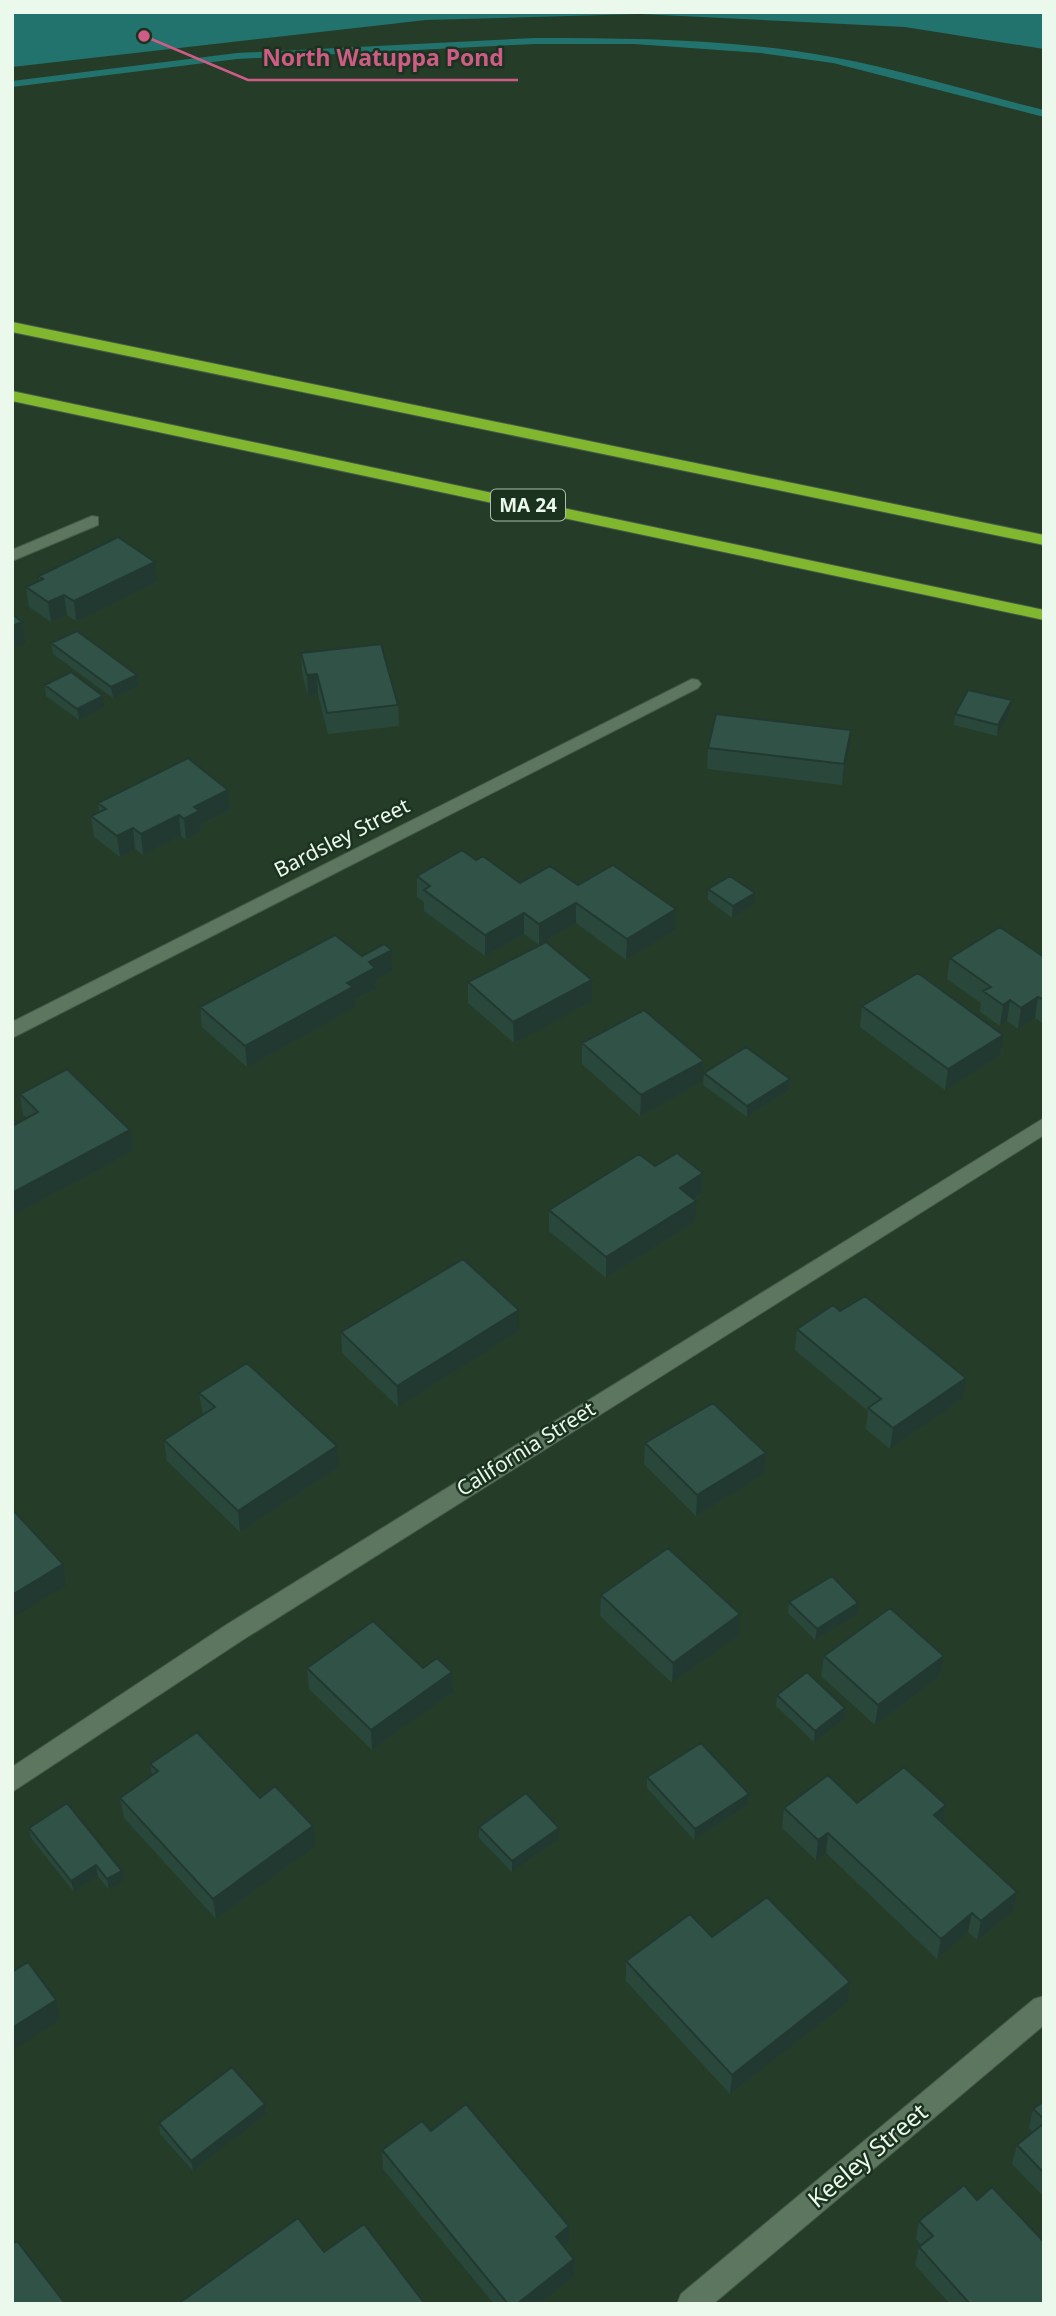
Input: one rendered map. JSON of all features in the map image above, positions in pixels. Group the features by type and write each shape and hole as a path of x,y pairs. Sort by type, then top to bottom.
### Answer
{"highway":[{"path":"12,327 1044,540"},
{"name":"MA 24","path":"12,396 1044,615"}],"street":[{"path":"12,556 92,521"},
{"name":"Bardsley Street","path":"12,1031 692,684"},
{"name":"California Street","path":"12,1781 235,1632 1044,1125"},
{"name":"Keeley Street","path":"691,2304 1044,2008"}],"water":[{"path":"12,12 1044,12 1044,49 905,27 639,14 426,20 12,67"}],"building":[{"path":"118,537 155,562 74,601 64,595 48,602 26,587 43,579 39,576"},
{"path":"12,614 22,622 12,626"},
{"path":"77,631 137,675 111,687 51,643"},
{"path":"381,644 398,705 327,713 317,674 307,675 301,653"},
{"path":"71,672 103,696 77,709 45,685"},
{"path":"968,690 1012,700 998,725 955,714"},
{"path":"716,714 851,730 844,764 708,748"},
{"path":"188,758 228,790 194,807 199,811 184,819 179,815 141,834 133,828 117,836 91,816 106,809 98,803"},
{"path":"462,850 476,860 483,856 520,883 550,866 578,885 613,865 676,909 627,939 576,903 539,924 524,913 485,935 424,890 430,886 417,876"},
{"path":"730,876 755,893 733,906 708,889"},
{"path":"1000,927 1044,957 1044,1000 1038,997 1021,1008 1010,1000 1003,1005 983,991 991,987 950,958"},
{"path":"335,935 362,956 384,944 392,950 369,962 375,968 347,983 353,987 245,1046 200,1007"},
{"path":"546,942 592,980 513,1022 468,982"},
{"path":"918,973 1003,1035 948,1069 862,1006"},
{"path":"644,1010 704,1061 641,1095 582,1043"},
{"path":"746,1047 790,1079 747,1106 704,1073"},
{"path":"67,1069 130,1130 12,1193 12,1126 38,1112 20,1094"},
{"path":"677,1153 703,1173 680,1188 696,1201 606,1257 549,1210 639,1154 655,1166"},
{"path":"463,1259 519,1310 397,1386 341,1332"},
{"path":"865,1296 966,1378 893,1428 868,1408 881,1399 797,1329 833,1305 840,1311"},
{"path":"247,1363 337,1446 238,1511 164,1440 215,1407 199,1393"},
{"path":"713,1403 766,1453 697,1495 645,1443"},
{"path":"12,1509 63,1564 12,1595"},
{"path":"668,1548 740,1614 673,1663 601,1595"},
{"path":"832,1576 858,1603 817,1629 789,1602"},
{"path":"890,1608 944,1656 878,1705 824,1656"},
{"path":"373,1621 423,1668 437,1658 452,1672 371,1730 307,1668"},
{"path":"807,1672 845,1708 815,1731 777,1695"},
{"path":"197,1732 260,1798 275,1786 313,1826 213,1899 120,1798 158,1771 150,1764"},
{"path":"701,1743 749,1794 695,1829 647,1777"},
{"path":"904,1767 946,1805 934,1815 1017,1892 981,1921 972,1913 941,1939 828,1833 818,1840 784,1808 828,1775 857,1803"},
{"path":"526,1793 559,1828 512,1861 479,1827"},
{"path":"67,1803 122,1871 107,1879 96,1865 71,1881 29,1828"},
{"path":"767,1897 850,1982 732,2075 626,1961 690,1914 712,1937"},
{"path":"28,1962 56,2000 12,2028 12,1972"},
{"path":"232,2067 265,2104 191,2161 159,2123"},
{"path":"1044,2101 1044,2119 1033,2109"},
{"path":"466,2104 569,2226 556,2237 574,2259 517,2304 508,2304 382,2150 422,2121 431,2131"},
{"path":"1044,2123 1044,2173 1017,2145"},
{"path":"964,2185 977,2200 992,2187 1044,2242 1044,2304 970,2304 919,2247 933,2236 919,2221"},
{"path":"298,2218 324,2252 364,2224 425,2304 178,2304"},
{"path":"17,2241 64,2302 12,2304 12,2244"}],"waterway":[{"path":"12,84 237,56 535,41 634,41 761,50 833,60 1044,114"}],"place":[{"name":"North Watuppa Pond","path":"144,36"}]}
